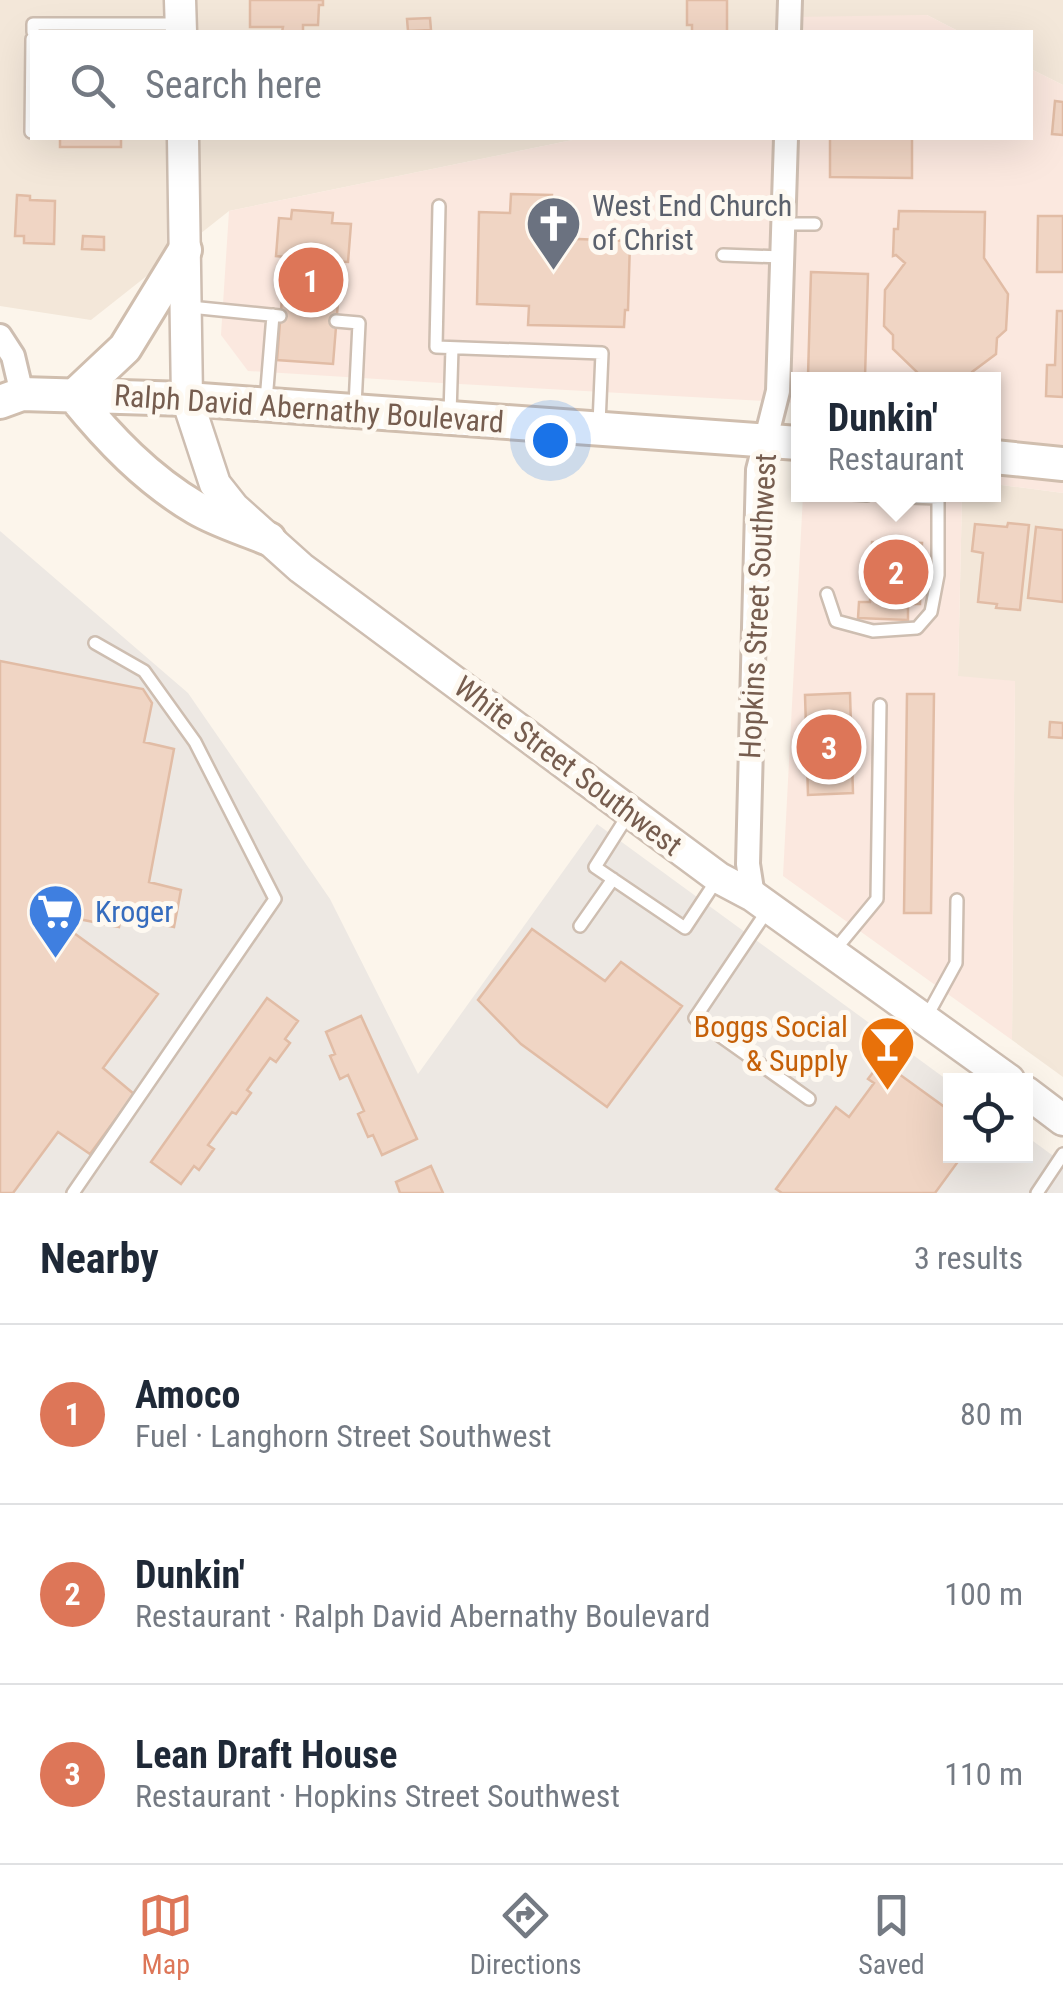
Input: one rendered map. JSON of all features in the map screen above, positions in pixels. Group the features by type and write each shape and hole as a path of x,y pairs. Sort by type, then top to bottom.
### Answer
{"main road":[{"path":"184,250 125,348 74,396 103,433 165,488 199,510 269,539"},
{"name":"Ralph David Abernathy Boulevard","path":"7,396 187,399 791,442"},
{"path":"1001,458 1063,464"}],"street":[{"path":"789,30 790,0"},
{"name":"White Street Southwest","path":"183,140 187,399 215,484 234,508 301,568 629,813 719,878 761,901 999,1073"},
{"name":"Hopkins Street Southwest","path":"761,901 748,864 758,470 778,391 786,140"},
{"path":"0,336 13,356 7,396"},
{"path":"1033,1097 1063,1120"}],"lane":[{"path":"32,30 33,24 181,19"},
{"path":"439,206 436,347 602,353 598,428"},
{"path":"783,224 815,224"},
{"path":"723,255 782,257"},
{"path":"185,307 277,316 266,404"},
{"path":"336,321 359,323 355,411"},
{"path":"450,418 452,348"},
{"path":"827,594 836,621 873,630 916,628 931,612 938,576 938,502"},
{"path":"73,1193 275,899 195,742 144,671 95,644"},
{"path":"832,953 877,899 880,706"},
{"path":"629,813 595,866 686,928 719,878"},
{"path":"580,926 613,879"},
{"path":"925,1020 956,964 957,900"},
{"path":"761,901 695,1018 808,1099"},
{"path":"1038,1193 1063,1154"}],"shaded area":[{"path":"0,0 1063,0 1063,85 1033,70 1033,30 956,30 927,15 799,30 30,30 30,140 572,140 229,211 91,320 0,306"},
{"path":"927,15 956,30 783,30 787,17"},
{"path":"1033,70 1063,85 1063,493 1001,485 1001,372 791,372 791,403 248,371 221,335 229,211 572,140 1033,140"},
{"path":"1001,485 1063,493 1063,1077 1012,1040 1015,682 958,677 962,502 1001,502"},
{"path":"803,502 962,502 958,676 1015,681 1012,1040 783,876"},
{"path":"0,531 188,693 330,899 418,1074 597,824 943,1077 943,1163 1033,1163 1033,1141 1063,1163 1063,1193 0,1193"}],"building":[{"path":"250,0 323,0 318,25 303,25 303,30 250,27"},
{"path":"687,0 727,0 727,30 692,30 692,25 687,25"},
{"path":"430,18 431,30 408,30 407,19"},
{"path":"1055,101 1063,102 1063,135 1052,134"},
{"path":"60,140 121,140 121,147 60,147"},
{"path":"830,140 912,140 912,178 830,177"},
{"name":"West End Church of Christ","path":"511,194 552,195 551,238 630,241 624,327 528,325 529,306 477,304 479,212 510,213"},
{"path":"17,195 55,201 54,244 24,243 24,236 15,236"},
{"path":"292,210 333,213 332,223 351,224 348,262 330,261 326,301 338,302 333,364 277,360 282,298 293,299 297,258 276,256 279,218 291,219"},
{"path":"899,211 985,212 984,258 1008,294 1006,330 997,338 996,354 972,372 917,372 893,349 893,335 884,326 885,290 905,263 893,256 894,229 898,229"},
{"path":"1038,216 1063,216 1063,272 1037,272"},
{"path":"83,236 104,237 104,250 82,249"},
{"path":"811,272 868,274 865,372 808,372"},
{"path":"1057,311 1063,311 1063,397 1046,396 1047,365 1055,365"},
{"path":"1008,523 1029,525 1020,610 978,602 983,553 972,551 975,524 1007,527"},
{"path":"1036,527 1063,530 1063,602 1028,598"},
{"path":"872,542 922,543 920,604 908,604 908,620 858,618 859,602 870,602"},
{"name":"Kroger","path":"0,661 143,689 152,703 144,742 174,749 149,882 181,890 174,927 121,916 119,927 58,915 56,920 158,994 103,1068 134,1094 90,1154 58,1132 13,1193 0,1193"},
{"path":"850,693 853,793 808,795 805,695"},
{"path":"907,694 934,694 931,913 904,913"},
{"path":"1050,722 1063,723 1063,738 1049,737"},
{"path":"532,929 605,981 621,962 682,1006 607,1107 521,1044 478,1000"},
{"path":"267,998 298,1021 285,1039 290,1043 276,1062 270,1058 247,1090 251,1093 208,1145 214,1149 199,1170 194,1166 181,1184 151,1162"},
{"path":"361,1016 417,1139 382,1155 358,1114 364,1111 348,1075 340,1079 330,1056 335,1054 326,1032"},
{"path":"881,1070 895,1080 899,1074 943,1106 943,1163 957,1163 935,1193 782,1193 776,1189 836,1107 849,1117 874,1083 868,1079 874,1071 878,1074"},
{"path":"431,1166 443,1193 400,1193 396,1182"}],"place":[{"name":"West End Church of Christ","path":"553,272"},
{"name":"Amoco","path":"311,280"},
{"name":"Dunkin'","path":"896,572"},
{"name":"Lean Draft House","path":"829,747"},
{"name":"Kroger","path":"56,961"},
{"name":"Boggs Social & Supply","path":"887,1093"}]}
